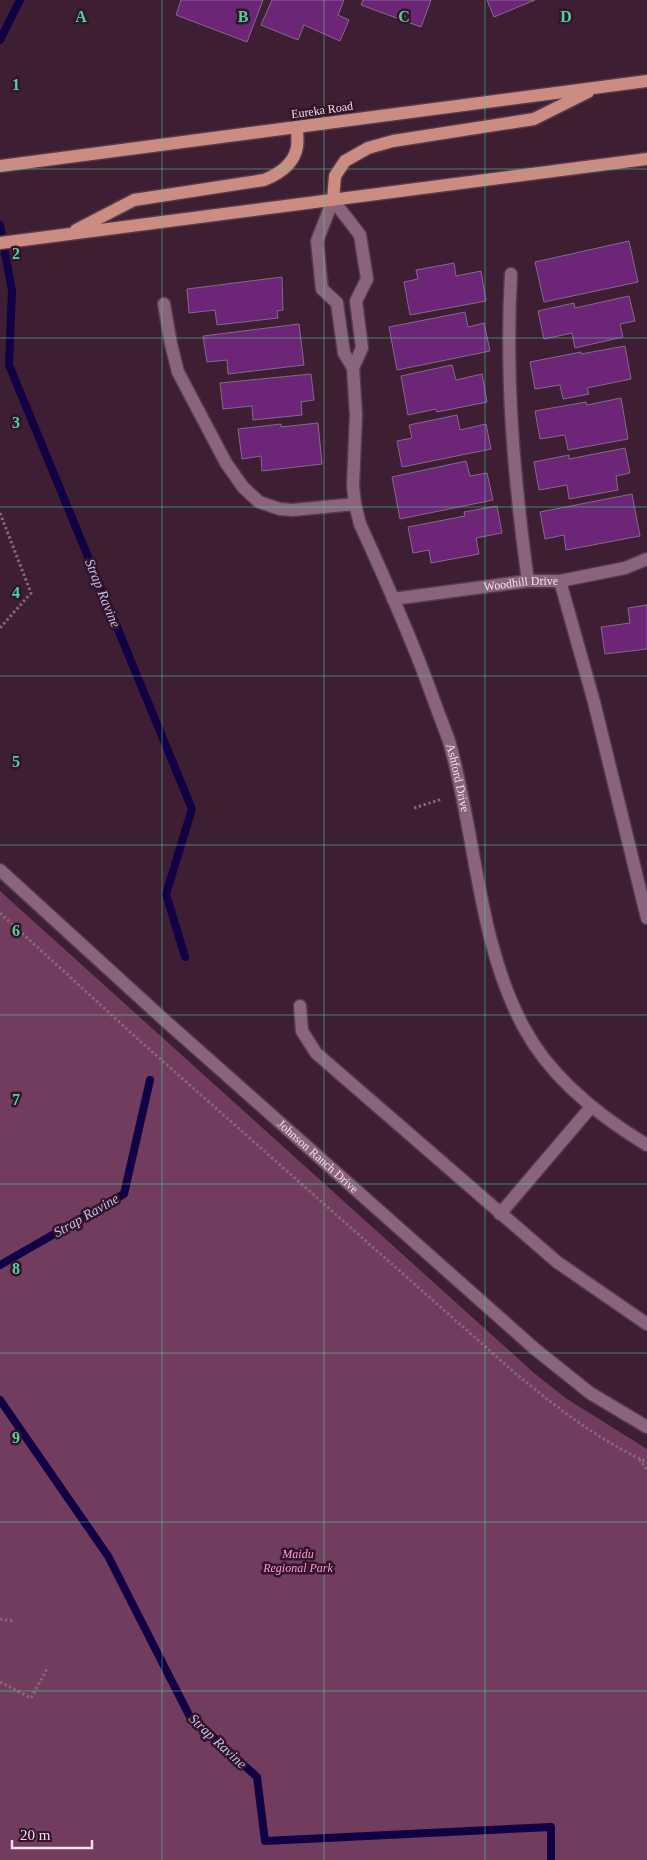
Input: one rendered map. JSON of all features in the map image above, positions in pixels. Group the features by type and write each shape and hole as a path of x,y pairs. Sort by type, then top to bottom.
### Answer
{"main road":[{"name":"Eureka Road","path":"0,166 647,81"},
{"path":"333,200 335,176 345,161 368,148 393,141 534,119 597,87"},
{"path":"67,234 134,200 264,180 273,176 289,164 297,148 297,127"},
{"path":"0,243 647,158"}],"street":[{"path":"333,200 360,235 367,279 356,301 337,303 322,289 317,241 333,200"},
{"path":"512,274 509,310 511,422 520,527 528,581"},
{"name":"Ashford Drive","path":"356,301 362,348 353,368 356,415 353,467 355,504 360,524 423,669 448,740 462,794 488,928 500,974 523,1027 551,1068 592,1107 647,1145"},
{"name":"Ashford Drive","path":"337,303 344,354 353,368"},
{"path":"164,304 170,344 178,372 226,464 247,492 259,502 280,509 293,510 355,504"},
{"name":"Woodhill Drive","path":"393,598 528,581 560,582 624,568 647,559"},
{"path":"560,582 594,702 647,918"},
{"name":"Johnson Ranch Drive","path":"0,870 168,1023 535,1349 590,1393 647,1427"},
{"path":"300,1006 302,1030 316,1053 557,1262 647,1324"},
{"path":"500,1214 592,1107"}],"path":[{"path":"0,513 31,593 0,628"},
{"path":"414,808 425,803 462,794"},
{"path":"0,913 140,1041 515,1373 572,1419 647,1462"},
{"path":"638,1458 647,1470"},
{"path":"0,1618 13,1621"},
{"path":"0,1682 31,1698 48,1667"}],"green space":[{"name":"Maidu Regional Park","path":"0,891 534,1373 567,1399 647,1449 647,1860 0,1860"}],"building":[{"path":"181,0 263,0 247,42 176,15"},
{"path":"272,0 344,0 338,15 349,20 340,41 304,25 298,40 261,25"},
{"path":"363,0 431,0 421,27 361,5"},
{"path":"487,0 535,0 494,17"},
{"path":"629,241 638,282 544,302 535,262"},
{"path":"454,263 456,276 481,271 486,301 410,315 404,282 418,279 416,270"},
{"path":"282,277 283,310 277,311 278,318 217,325 215,310 189,313 187,289"},
{"path":"629,296 635,321 620,324 623,337 575,348 572,333 544,339 538,311 574,303 575,308"},
{"path":"465,312 468,327 484,323 490,351 397,370 389,327"},
{"path":"299,324 304,365 228,374 227,360 207,362 203,336"},
{"path":"625,346 631,379 587,388 589,394 563,399 560,385 535,389 530,362"},
{"path":"452,365 456,380 482,374 487,402 437,412 436,409 408,415 401,376"},
{"path":"311,374 314,400 301,402 302,415 253,420 252,406 223,409 220,383"},
{"path":"621,398 628,439 568,450 565,435 540,439 535,411 586,402 587,405"},
{"path":"457,415 460,430 486,424 491,449 402,467 397,441 412,438 409,425"},
{"path":"318,423 322,464 262,471 261,456 242,459 238,429 281,424 281,427"},
{"path":"625,448 630,473 616,476 618,490 569,499 567,485 539,490 534,462 569,455 569,459"},
{"path":"466,461 470,476 487,473 493,500 400,519 392,477"},
{"path":"632,494 640,536 566,550 564,535 545,539 540,512"},
{"path":"497,506 502,533 476,538 479,554 431,563 429,550 413,553 408,527 465,516 464,512"},
{"path":"647,605 647,649 605,654 601,627 630,623 628,608"}],"waterway":[{"name":"Strap Ravine","path":"0,40 20,0"},
{"name":"Strap Ravine","path":"0,225 12,291 9,365 192,809 166,894 185,957"},
{"name":"Strap Ravine","path":"0,1265 124,1194 150,1080"},
{"name":"Strap Ravine","path":"0,1400 108,1556 189,1715 257,1777 265,1841 551,1827 551,1860"}]}
